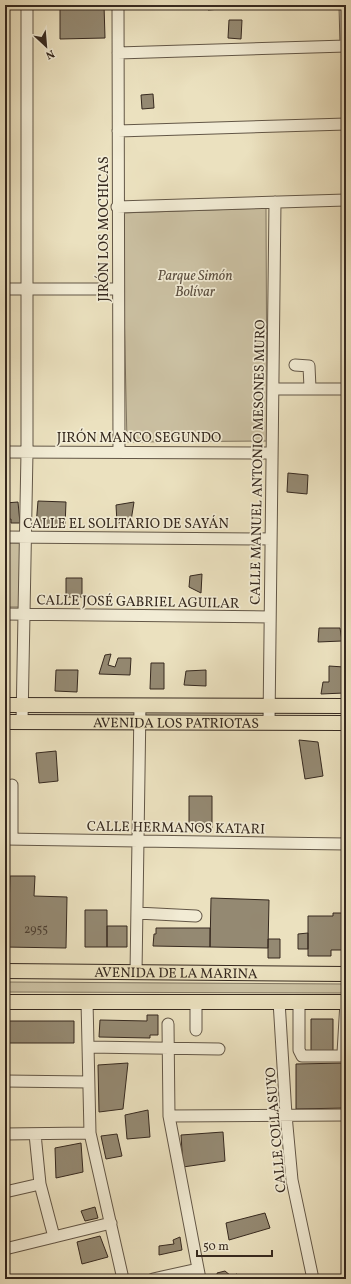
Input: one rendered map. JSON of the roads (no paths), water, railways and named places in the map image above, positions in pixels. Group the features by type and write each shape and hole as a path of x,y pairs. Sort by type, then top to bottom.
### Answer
{"main road":[{"name":"AVENIDA LOS PATRIOTAS","path":"5,705 346,706"},
{"name":"AVENIDA LOS PATRIOTAS","path":"5,722 346,723"},
{"name":"AVENIDA DE LA MARINA","path":"5,971 346,974"},
{"name":"AVENIDA DE LA MARINA","path":"5,1002 346,1002"}],"street":[{"path":"22,722 27,452 27,5"},
{"name":"JIRÓN LOS MOCHICAS","path":"118,5 117,207 119,452"},
{"path":"118,53 346,46 345,5"},
{"path":"118,131 346,124"},
{"path":"117,207 346,200"},
{"name":"CALLE MANUEL ANTONIO MESONES MURO","path":"269,723 275,202"},
{"path":"5,289 118,289"},
{"path":"295,365 309,366 310,388"},
{"path":"273,389 346,389"},
{"name":"JIRÓN MANCO SEGUNDO","path":"5,452 272,453"},
{"name":"CALLE EL SOLITARIO DE SAYÁN","path":"5,537 271,539"},
{"name":"CALLE JOSÉ GABRIEL AGUILAR","path":"5,614 270,617"},
{"path":"136,973 140,706"},
{"path":"8,839 12,785"},
{"name":"CALLE HERMANOS KATARI","path":"8,839 346,844"},
{"path":"137,913 196,916"},
{"path":"87,1001 90,1132 123,1279"},
{"path":"196,1001 196,1030"},
{"name":"CALLE COLLASUYO","path":"279,1001 286,1115 292,1180 312,1279"},
{"path":"298,1001 299,1050 302,1056 340,1056 343,1053 346,1002"},
{"path":"153,1279 199,1274 169,1116 168,1024"},
{"path":"88,1047 219,1049"},
{"path":"5,1081 88,1082"},
{"path":"169,1116 346,1115"},
{"path":"5,1134 90,1132"},
{"path":"35,1134 40,1184 54,1237"},
{"path":"5,1192 40,1184"},
{"path":"5,1249 111,1223"}],"park label":[{"name":"Parque Simón Bolívar","path":"195,284"}]}
